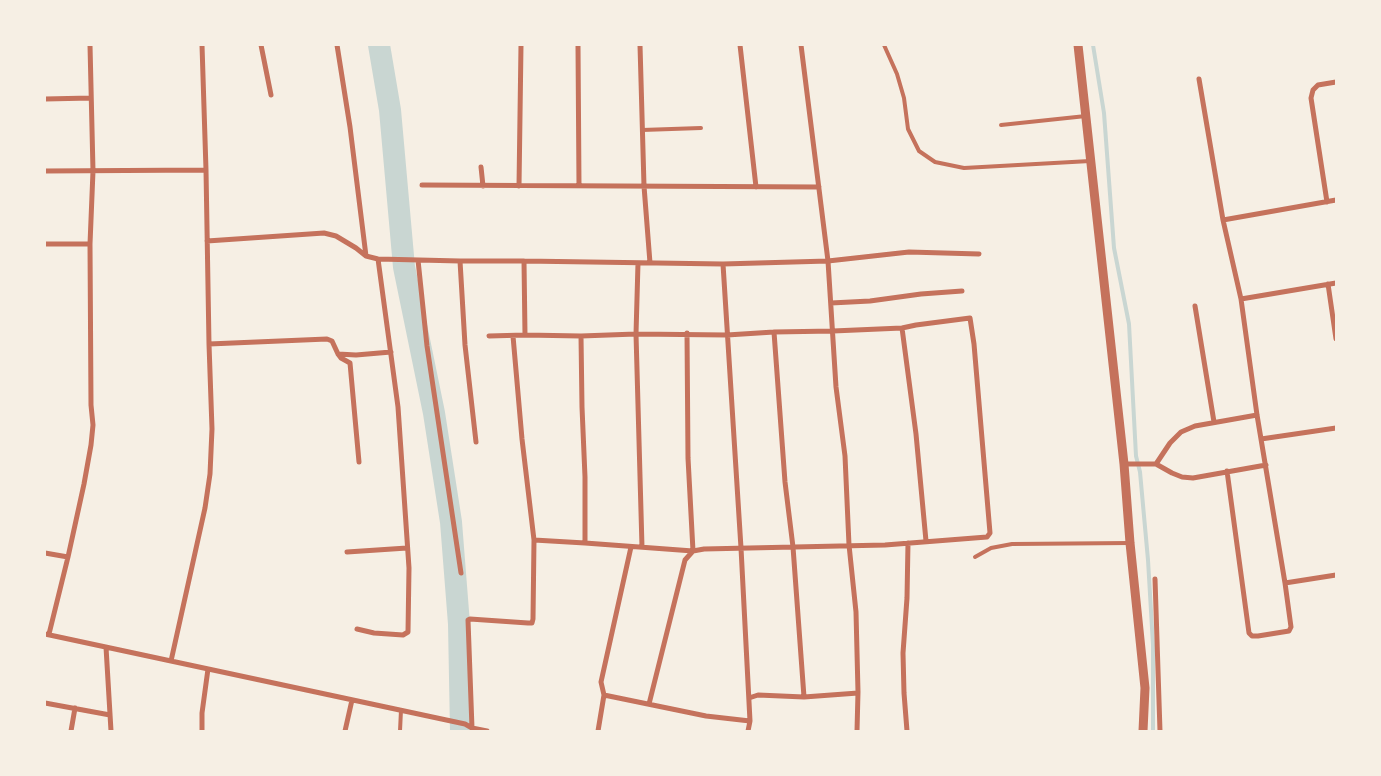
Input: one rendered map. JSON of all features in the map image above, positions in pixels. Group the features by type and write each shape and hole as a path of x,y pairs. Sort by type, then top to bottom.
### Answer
{"street":[{"path":"90,45 93,171 90,244 91,445 68,558 47,634 465,724 472,728 487,731"},
{"path":"172,661 205,508 210,474 212,429 202,45"},
{"path":"261,45 271,95"},
{"path":"337,45 350,127 366,256"},
{"path":"518,186 520,45"},
{"path":"578,45 579,186"},
{"path":"640,45 644,186 650,264"},
{"path":"740,45 756,187"},
{"path":"801,45 828,260 836,387 845,456 849,545 856,612 857,731"},
{"path":"1078,45 1127,464 1130,544 1145,688 1143,731"},
{"path":"1199,78 1223,220 1241,299 1257,416 1285,583 1289,631 1252,636 1249,633 1227,471"},
{"path":"1326,202 1311,98 1313,90 1318,85 1336,82"},
{"path":"45,100 91,98"},
{"path":"481,167 483,186"},
{"path":"45,172 206,170"},
{"path":"422,185 819,187"},
{"path":"1223,220 1336,200"},
{"path":"207,241 324,233 336,236 366,256 378,259 460,261 524,260 723,264 828,260 909,252 978,254"},
{"path":"45,244 90,244"},
{"path":"357,629 374,633 403,635 408,632 408,568 404,481 398,407 378,259"},
{"path":"416,260 461,573"},
{"path":"524,260 525,335"},
{"path":"460,261 465,346 476,442"},
{"path":"638,263 636,334 642,547"},
{"path":"723,264 741,548 750,722 748,731"},
{"path":"1241,299 1336,283"},
{"path":"1328,284 1336,339"},
{"path":"831,304 962,291"},
{"path":"1194,306 1214,422"},
{"path":"489,336 727,335 902,328 970,318 974,344 990,533 987,536 885,545 704,548 693,551 534,540"},
{"path":"902,328 916,434 926,541"},
{"path":"774,332 804,697"},
{"path":"649,704 685,560 693,551 688,458 687,334"},
{"path":"472,728 468,620 532,623 533,619 534,540 522,439 513,336"},
{"path":"580,336 586,476 585,543"},
{"path":"209,344 327,339 332,341 341,358 350,363 359,462"},
{"path":"338,354 356,355 391,352"},
{"path":"1156,464 1170,443 1181,432 1195,426 1257,416"},
{"path":"1262,439 1336,428"},
{"path":"1127,464 1156,464 1182,477 1194,478 1266,465"},
{"path":"907,731 903,652 907,598 908,543"},
{"path":"598,731 604,695 601,682 631,547"},
{"path":"347,552 407,548"},
{"path":"45,553 68,558"},
{"path":"1285,583 1336,575"},
{"path":"1155,579 1160,731"},
{"path":"106,647 111,731"},
{"path":"202,731 202,713 208,669"},
{"path":"749,698 758,694 804,697 858,693"},
{"path":"604,695 706,716 750,722"},
{"path":"344,731 352,700"},
{"path":"45,703 110,714"},
{"path":"70,731 75,708"}],"lane":[{"path":"884,45 897,74 904,98 908,129 920,151 935,162 964,168 1091,161"},
{"path":"1001,125 1086,116"},
{"path":"642,130 701,128"},
{"path":"975,557 991,548 1012,544 1130,544"},
{"path":"400,731 401,710"}],"waterway":[{"path":"379,45 390,110 404,267 434,413 451,522 459,624 461,731"},
{"path":"1093,45 1104,113 1114,248 1129,324 1136,456 1140,472 1148,560 1153,645 1153,731"}]}
